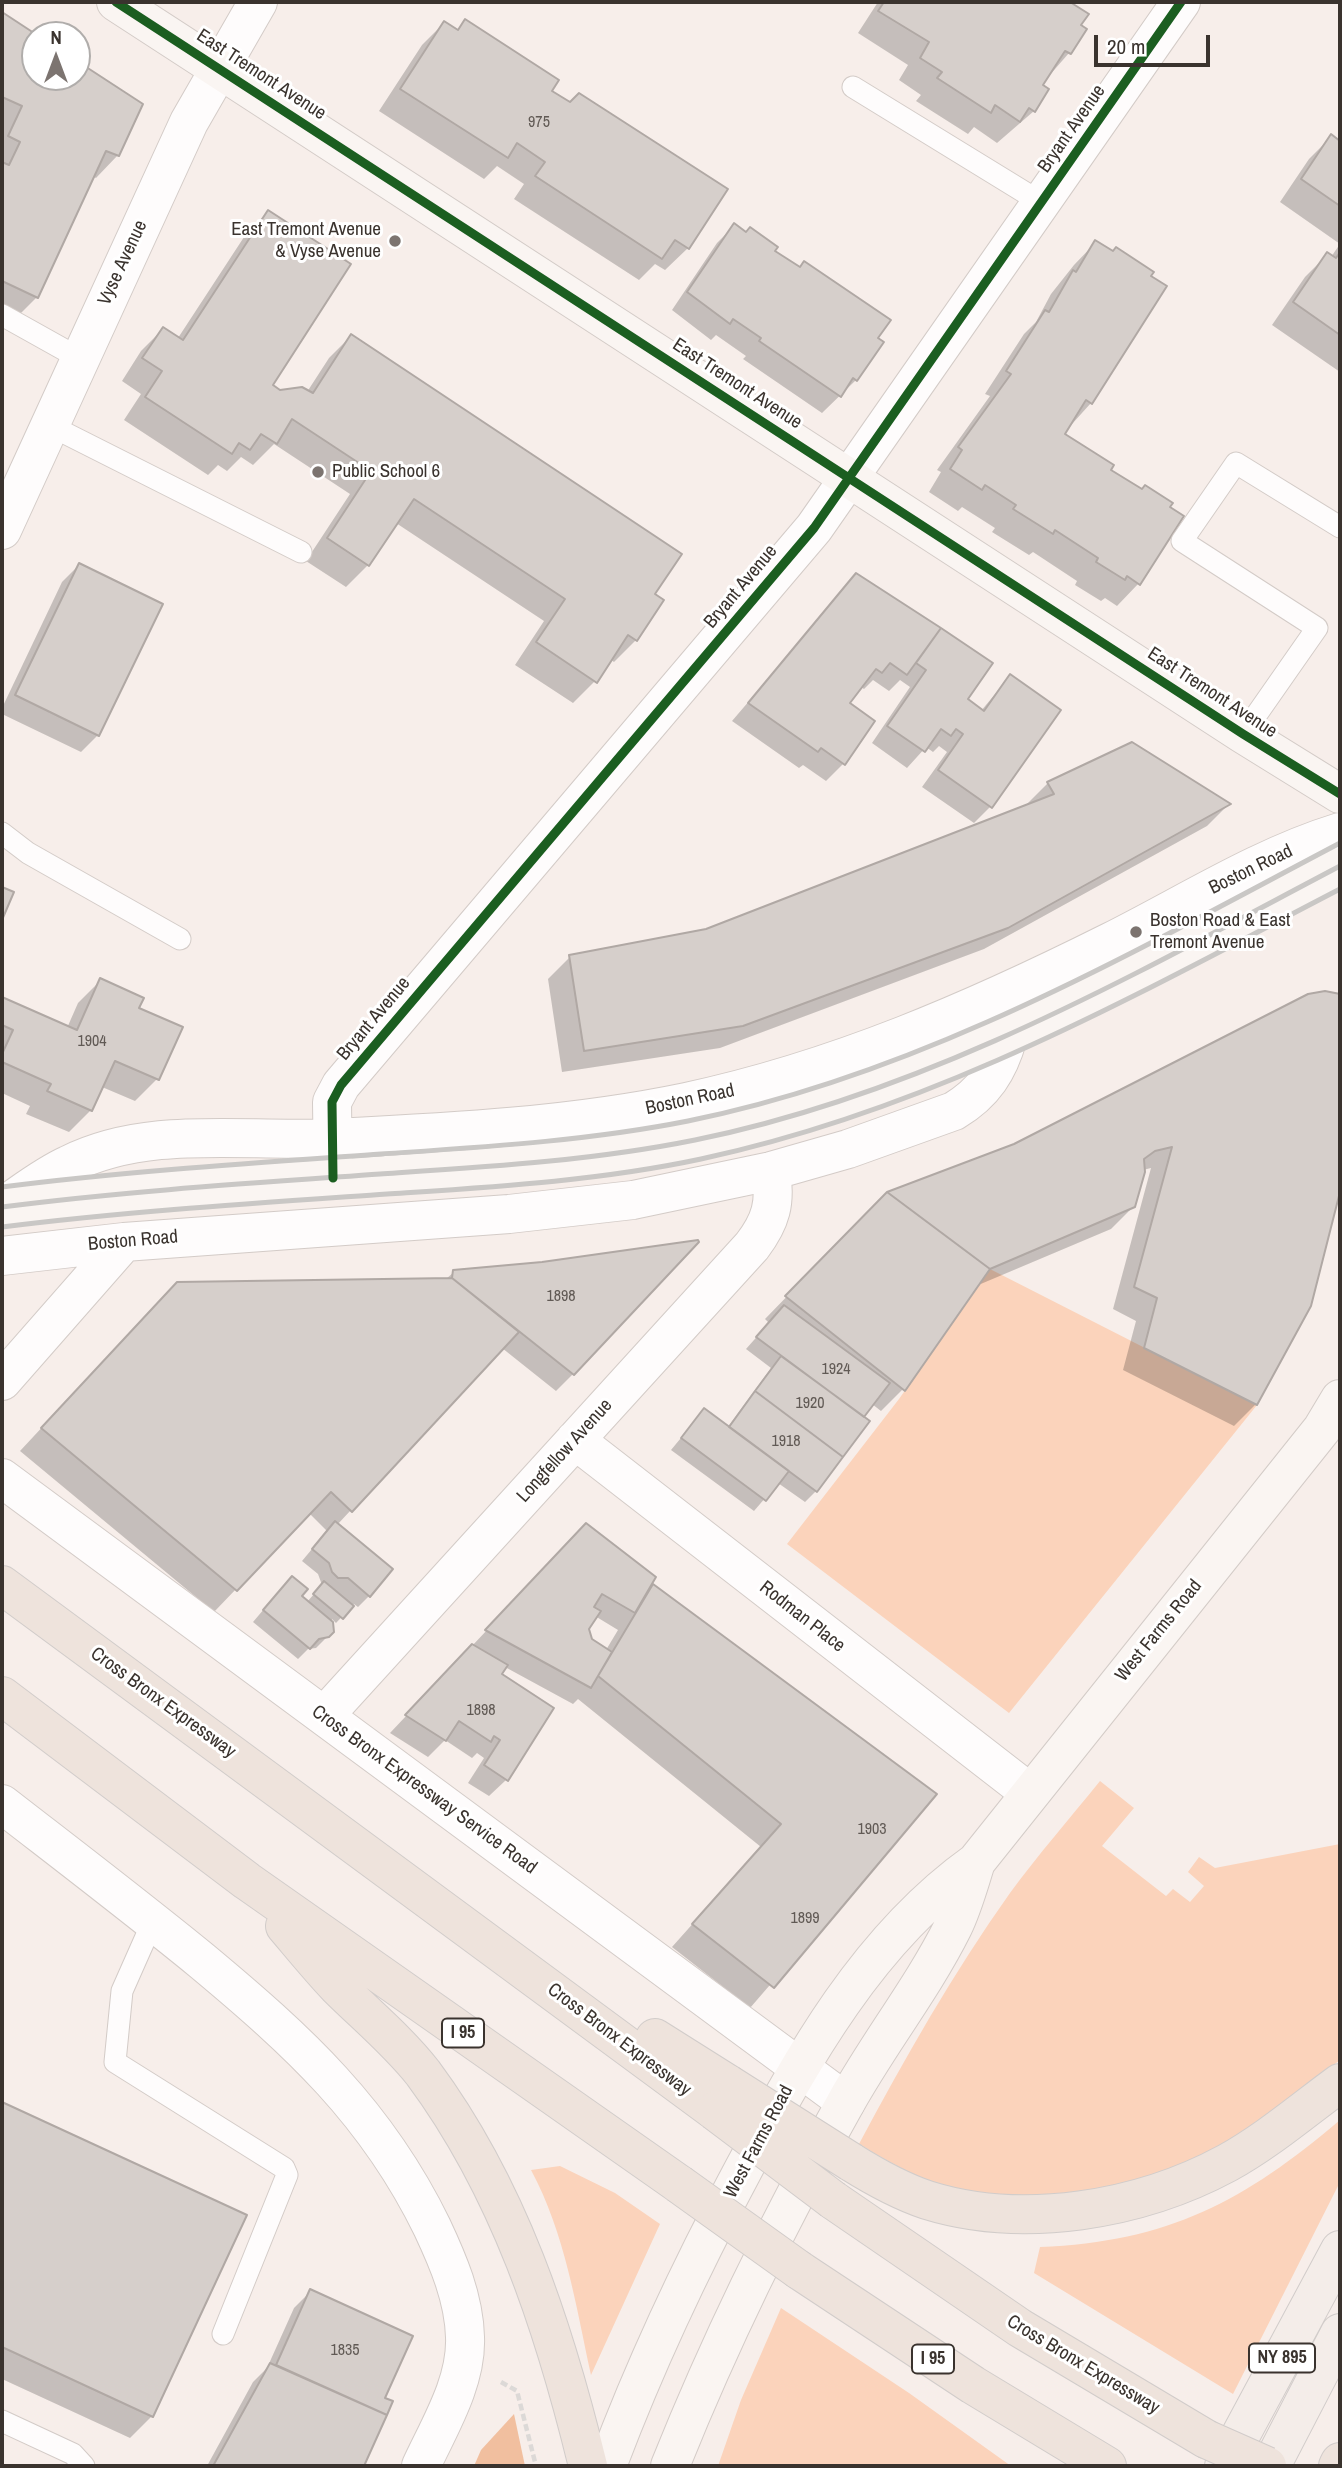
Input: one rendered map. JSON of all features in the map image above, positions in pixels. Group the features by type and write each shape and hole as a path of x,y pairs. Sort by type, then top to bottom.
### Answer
{"highway":[{"name":"Cross Bronx Expressway","path":"2,1585 398,1876 721,2097 833,2200 963,2291 1096,2372 1215,2453 1256,2466"},
{"name":"I 95","path":"2,1696 247,1881 799,2270 973,2385 1107,2466"},
{"path":"247,1881 335,1984 421,2070 460,2127 491,2184 521,2250 549,2325 587,2466"},
{"path":"721,2097 906,2191 967,2209 1034,2213 1094,2207 1163,2189 1225,2164 1340,2082"},
{"path":"1215,2453 1269,2466"}],"main road":[{"name":"East Tremont Avenue","path":"116,2 1243,734 1340,794"},
{"name":"Boston Road","path":"2,1207 110,1195 560,1161 695,1140 763,1124 942,1066 1008,1037 1340,867"},
{"name":"West Farms Road","path":"607,2466 695,2264 799,2067 864,1973 902,1925 946,1884 976,1863 1322,1429 1340,1399"},
{"name":"West Farms Road","path":"670,2466 747,2289 846,2102 939,1953 954,1925 976,1863"},
{"name":"NY 895","path":"1215,2453 1340,2250"},
{"name":"NY 895","path":"1269,2466 1340,2333"}],"street":[{"name":"Vyse Avenue","path":"2,530 189,122 258,2"},
{"name":"Bryant Avenue","path":"333,1178 332,1102 341,1085 814,528 1181,2"},
{"name":"Boston Road","path":"2,1207 68,1165 136,1144 203,1138 331,1138 501,1127 619,1114 721,1094 821,1066 968,1011 1112,941 1283,852 1340,832"},
{"name":"Boston Road","path":"2,1256 124,1242 593,1205 669,1194 771,1171 860,1145 954,1111 969,1102 991,1078 1008,1037"},
{"name":"Longfellow Avenue","path":"324,1716 758,1238 774,1205 771,1171"},
{"path":"257,1184 260,1231"},
{"path":"2,1381 124,1242"},
{"name":"Rodman Place","path":"575,1440 1030,1793"},
{"name":"Cross Bronx Expressway Service Road","path":"2,1478 846,2102"},
{"path":"2,1804 153,1921 292,2037 330,2075 365,2117 423,2209 444,2253 459,2294 466,2339 464,2359 453,2396 421,2466"}],"lane":[{"path":"853,87 1042,203"},
{"path":"2,315 79,358"},
{"path":"49,425 301,552"},
{"path":"1243,734 1317,628 1182,541 1236,463 1340,527"},
{"path":"2,833 28,853 180,939"},
{"path":"153,1921 122,1991 114,2053 116,2062 284,2168 287,2175 223,2334"},
{"path":"2,2421 73,2454 84,2466"}],"path":[{"path":"501,2382 517,2390 536,2466"}],"shaded area":[{"path":"990,1269 1257,1405 1009,1713 787,1544 899,1399"},
{"path":"1100,1781 1134,1808 1102,1846 1166,1896 1173,1889 1190,1902 1204,1886 1188,1872 1199,1857 1215,1868 1340,1844 1340,2060 1261,2121 1204,2155 1142,2179 1075,2193 1008,2196 960,2190 915,2175 859,2144 930,2016 989,1923"},
{"path":"1340,2120 1340,2182 1233,2394 1034,2273 1040,2247 1128,2236 1166,2226 1202,2212 1271,2173"},
{"path":"560,2166 615,2193 660,2224 591,2375 561,2244 543,2194 531,2170"},
{"path":"781,2308 909,2393 1011,2466 718,2466 741,2400"},
{"path":"514,2414 525,2466 474,2466 481,2450"}],"building":[{"path":"884,2 1070,2 1089,14 1081,25 1087,29 1071,54 1065,51 1043,85 1049,89 1035,112 1029,108 1020,122 995,105 991,113 937,78 942,72 920,58 929,42 878,11"},
{"path":"2,12 21,24 21,91 91,91 91,70 143,104 119,156 106,151 38,298 2,281 2,162 9,165 20,142 8,136 22,106 2,97"},
{"path":"465,19 559,80 552,91 570,102 579,93 728,189 689,249 675,240 662,259 535,176 545,162 517,143 508,158 400,89 444,21 458,30"},
{"path":"1331,134 1340,141 1340,206 1301,179"},
{"path":"268,210 351,264 273,385 280,390 302,387 313,393 351,334 682,554 655,594 664,600 637,641 628,635 597,683 536,642 565,599 414,499 369,566 327,538 371,471 292,419 277,444 261,434 250,450 239,443 232,454 145,397 162,371 142,358 163,327 183,340"},
{"path":"734,223 746,232 750,227 778,247 775,251 800,267 804,261 891,320 878,338 884,342 857,381 853,378 841,397 759,341 761,338 733,319 730,324 687,292"},
{"path":"1095,240 1113,251 1116,247 1154,272 1151,276 1167,286 1092,404 1086,400 1065,434 1114,465 1111,470 1142,489 1145,485 1173,503 1170,507 1184,516 1140,585 1127,576 1125,580 1096,562 1098,558 1055,530 1053,534 1013,509 1016,505 985,485 982,490 950,469 962,450 958,447 1011,374 1006,371 1045,310 1049,312 1073,270 1076,272"},
{"path":"1327,252 1336,258 1340,252 1340,335 1293,302"},
{"path":"79,563 163,604 99,736 15,695"},
{"path":"856,573 941,628 907,675 890,663 882,673 876,669 850,703 875,721 845,765 821,748 818,752 748,703"},
{"path":"941,628 993,663 968,699 984,711 1010,674 1061,710 992,808 938,770 963,734 956,729 951,736 941,729 925,752 887,726 926,670 916,663"},
{"path":"1132,742 1231,804 1008,928 743,1026 584,1051 569,955 706,929 1054,794 1047,782"},
{"path":"2,887 14,892 2,920"},
{"path":"100,978 144,998 139,1008 183,1027 159,1080 115,1061 92,1111 47,1091 51,1084 2,1062 2,1054 13,1030 2,1025 2,997 77,1030"},
{"path":"1325,991 1340,994 1340,1192 1311,1306 1257,1405 1144,1348 1157,1298 1134,1287 1172,1147 1155,1151 1144,1159 1145,1172 1135,1207 990,1269 887,1192 1014,1144 1308,994"},
{"path":"887,1192 990,1269 905,1391 785,1296"},
{"path":"698,1240 574,1375 452,1278 453,1270 542,1262"},
{"path":"452,1278 519,1332 352,1512 331,1492 237,1591 41,1428 177,1282"},
{"path":"784,1305 890,1383 864,1417 756,1337"},
{"path":"781,1356 870,1421 843,1457 755,1391"},
{"path":"755,1391 843,1457 817,1492 729,1427"},
{"path":"704,1408 789,1471 766,1501 681,1438"},
{"path":"335,1521 393,1569 370,1597 348,1578 338,1578 329,1563 312,1549"},
{"path":"586,1523 656,1577 635,1613 602,1594 594,1607 601,1611 589,1629 592,1639 612,1652 591,1688 485,1630"},
{"path":"292,1576 308,1589 302,1596 333,1622 334,1632 329,1637 319,1639 310,1649 263,1610"},
{"path":"324,1581 354,1606 343,1619 313,1594"},
{"path":"653,1584 937,1794 774,1988 692,1924 781,1824 598,1676"},
{"path":"472,1644 508,1665 502,1674 554,1708 508,1781 484,1765 500,1740 494,1736 491,1742 459,1721 446,1741 405,1715"},
{"path":"2,2102 247,2215 153,2417 2,2347"},
{"path":"310,2289 413,2336 385,2398 393,2401 387,2415 276,2365"},
{"path":"270,2363 387,2415 364,2466 213,2466"}],"railway":[{"path":"2,1187 97,1176 574,1138 688,1121 775,1100 859,1073 1023,1006 1104,967 1340,843"},
{"path":"2,1207 96,1196 578,1158 695,1140 781,1119 865,1093 1027,1026 1185,948 1340,866"},
{"path":"2,1227 242,1204 505,1186 623,1173 701,1159 787,1137 870,1111 951,1080 1108,1009 1340,889"}],"cycle path":[{"path":"116,2 1243,734 1340,794"},
{"path":"333,1178 332,1102 341,1085 814,528 1181,2"}],"place":[{"name":"East Tremont Avenue & Vyse Avenue","path":"395,241"},
{"name":"Public School 6","path":"318,472"},
{"name":"Boston Road & East Tremont Avenue","path":"1136,932"}]}
